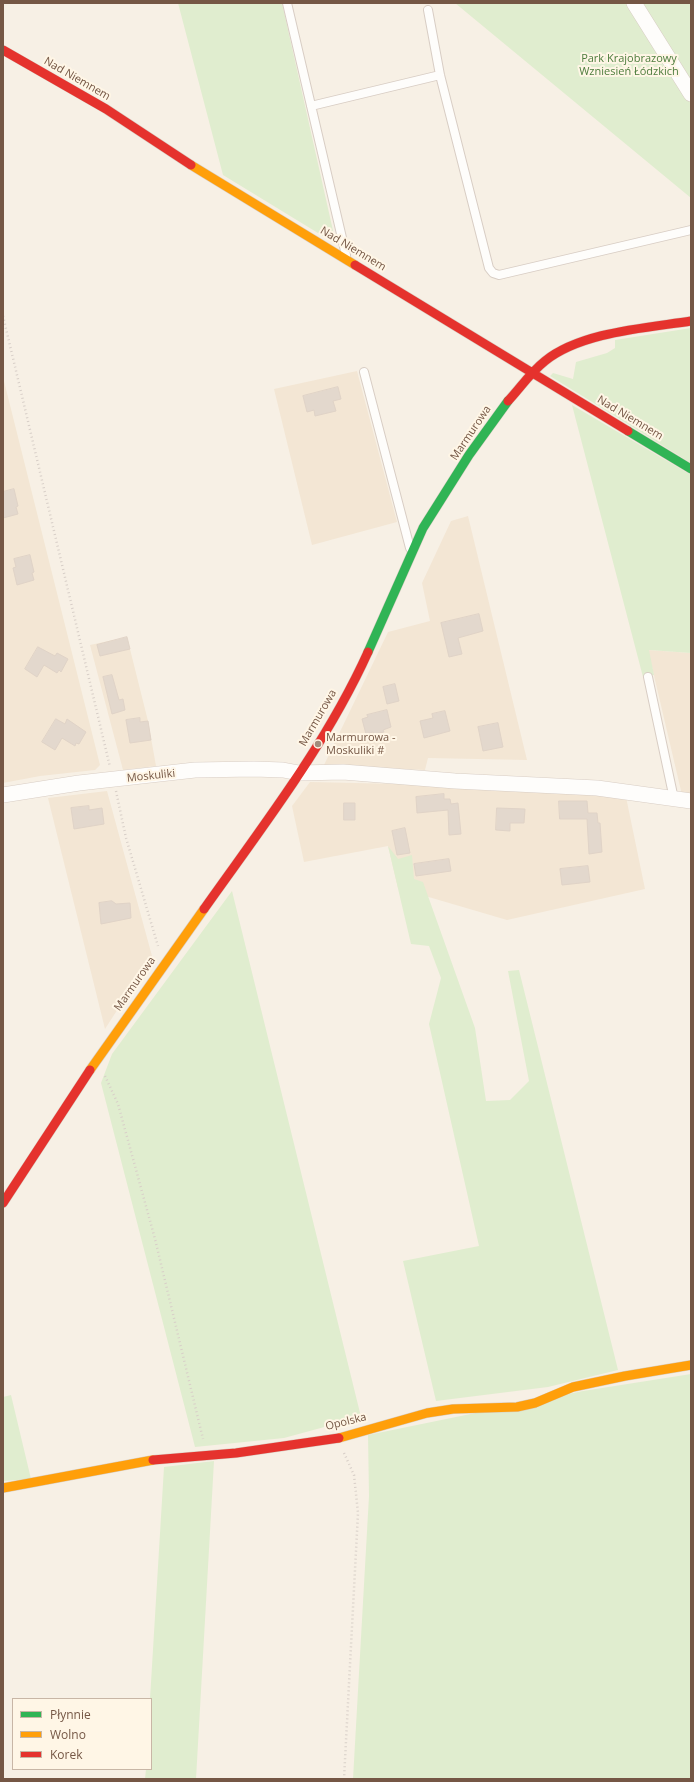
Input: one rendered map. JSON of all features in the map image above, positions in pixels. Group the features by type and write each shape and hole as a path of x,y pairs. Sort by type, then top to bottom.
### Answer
{"street":[{"path":"634,3 691,94"},
{"name":"Nad Niemnem","path":"3,50 106,108 204,174 691,469"},
{"name":"Marmurowa","path":"3,1203 96,1061 299,773 358,674 423,528 469,455 504,406 533,372 546,360 573,345 608,334 691,321"},
{"name":"Moskuliki","path":"3,794 39,788 195,770 254,769 283,770 299,773 343,772 455,781 597,788 691,801"},
{"name":"Opolska","path":"3,1488 160,1459 236,1453 335,1439 427,1413 453,1409 517,1407 535,1403 574,1387 625,1376 691,1365"}],"lane":[{"path":"287,3 347,260"},
{"path":"428,10 440,75 489,268 492,274 499,275 691,230"},
{"path":"311,106 440,75"},
{"path":"364,372 412,552"},
{"path":"648,677 674,798"}],"path":[{"path":"3,316 126,838 163,965"},
{"path":"96,1061 103,1072 118,1104 155,1239 207,1455"},
{"path":"335,1439 354,1475 358,1513 344,1779"}],"shaded area":[{"path":"357,371 397,522 312,545 274,389"},
{"path":"3,377 100,765 95,770 40,776 3,783"},
{"path":"468,516 527,760 428,758 425,770 324,765 388,632 430,621 422,583 451,521"},
{"path":"127,637 148,721 156,766 123,770 90,645"},
{"path":"648,650 691,653 691,797 682,795"},
{"path":"310,782 400,784 626,797 645,889 507,920 398,888 388,846 304,862 292,806"},
{"path":"107,791 152,956 105,1029 48,798"}],"green space":[{"path":"178,3 282,3 336,244 223,175"},
{"name":"Park Krajobrazowy Wzniesień Łódzkich","path":"455,3 691,3 691,198"},
{"path":"691,328 691,463 550,376 553,373 573,379 576,362 607,353 615,348 615,340"},
{"path":"572,405 691,475 691,653 649,650 654,675 643,677"},
{"path":"388,846 398,859 412,855 414,879 423,882 475,1028 486,1101 510,1100 529,1081 508,971 519,970 618,1370 548,1387 436,1401 403,1261 479,1246 429,1024 441,978 429,946 411,944"},
{"path":"232,891 361,1417 284,1438 195,1447 101,1083 112,1054"},
{"path":"691,1374 691,1779 353,1779 369,1496 368,1435 583,1391"},
{"path":"11,1395 31,1479 3,1481 3,1397"},
{"path":"214,1461 196,1779 145,1779 146,1770 152,1770 152,1698 150,1698 164,1467"}],"building":[{"path":"338,387 341,399 333,401 336,411 315,416 314,410 307,412 303,396"},
{"path":"14,489 18,506 16,507 18,514 3,518 3,492"},
{"path":"30,555 34,572 32,573 34,580 17,585 13,568 16,567 14,559"},
{"path":"479,614 483,631 458,638 462,654 449,657 441,623"},
{"path":"127,637 130,649 100,656 97,645"},
{"path":"38,647 55,656 57,653 68,659 61,672 59,670 57,673 44,665 37,677 25,669"},
{"path":"112,675 119,700 123,699 125,710 112,714 103,677"},
{"path":"395,684 399,701 387,704 383,687"},
{"path":"387,710 391,727 383,730 384,732 374,734 373,732 366,734 362,719 368,717 367,715"},
{"path":"445,711 450,731 424,738 420,721 433,718 432,714"},
{"path":"140,718 140,722 148,721 151,740 130,743 126,720"},
{"path":"56,719 65,724 67,719 86,732 79,744 76,743 75,746 62,738 55,750 42,742"},
{"path":"498,723 503,747 483,751 478,727"},
{"path":"444,794 444,799 450,799 451,804 458,803 461,834 449,835 448,810 417,813 416,797"},
{"path":"559,801 587,801 588,813 597,813 598,823 600,823 602,852 589,854 587,819 560,819"},
{"path":"344,803 355,803 355,820 344,820"},
{"path":"89,806 89,810 102,808 104,824 74,829 71,808"},
{"path":"497,808 525,809 524,823 510,823 510,831 496,830"},
{"path":"405,828 410,853 397,855 392,831"},
{"path":"449,859 451,871 416,876 414,864"},
{"path":"588,866 590,882 562,885 560,869"},
{"path":"112,901 116,904 130,903 131,918 101,924 99,903"}],"traffic: fast":[{"path":"368,652 423,528 469,455 508,401"},
{"path":"628,431 691,469"}],"traffic: slow":[{"path":"191,165 355,265"},
{"path":"90,1070 204,909"},
{"path":"339,1438 427,1413 453,1409 517,1407 535,1403 573,1387 625,1376 691,1365"},
{"path":"3,1488 153,1460"}],"traffic: jam":[{"path":"3,50 106,109 191,165"},
{"path":"355,265 628,431"},
{"path":"508,401 540,365 560,351 595,337 635,329 691,321"},
{"path":"204,909 313,753 333,720 368,652"},
{"path":"3,1203 90,1070"},
{"path":"153,1460 236,1453 339,1438"}],"place":[{"name":"Marmurowa - Moskuliki #","path":"318,744"}]}
